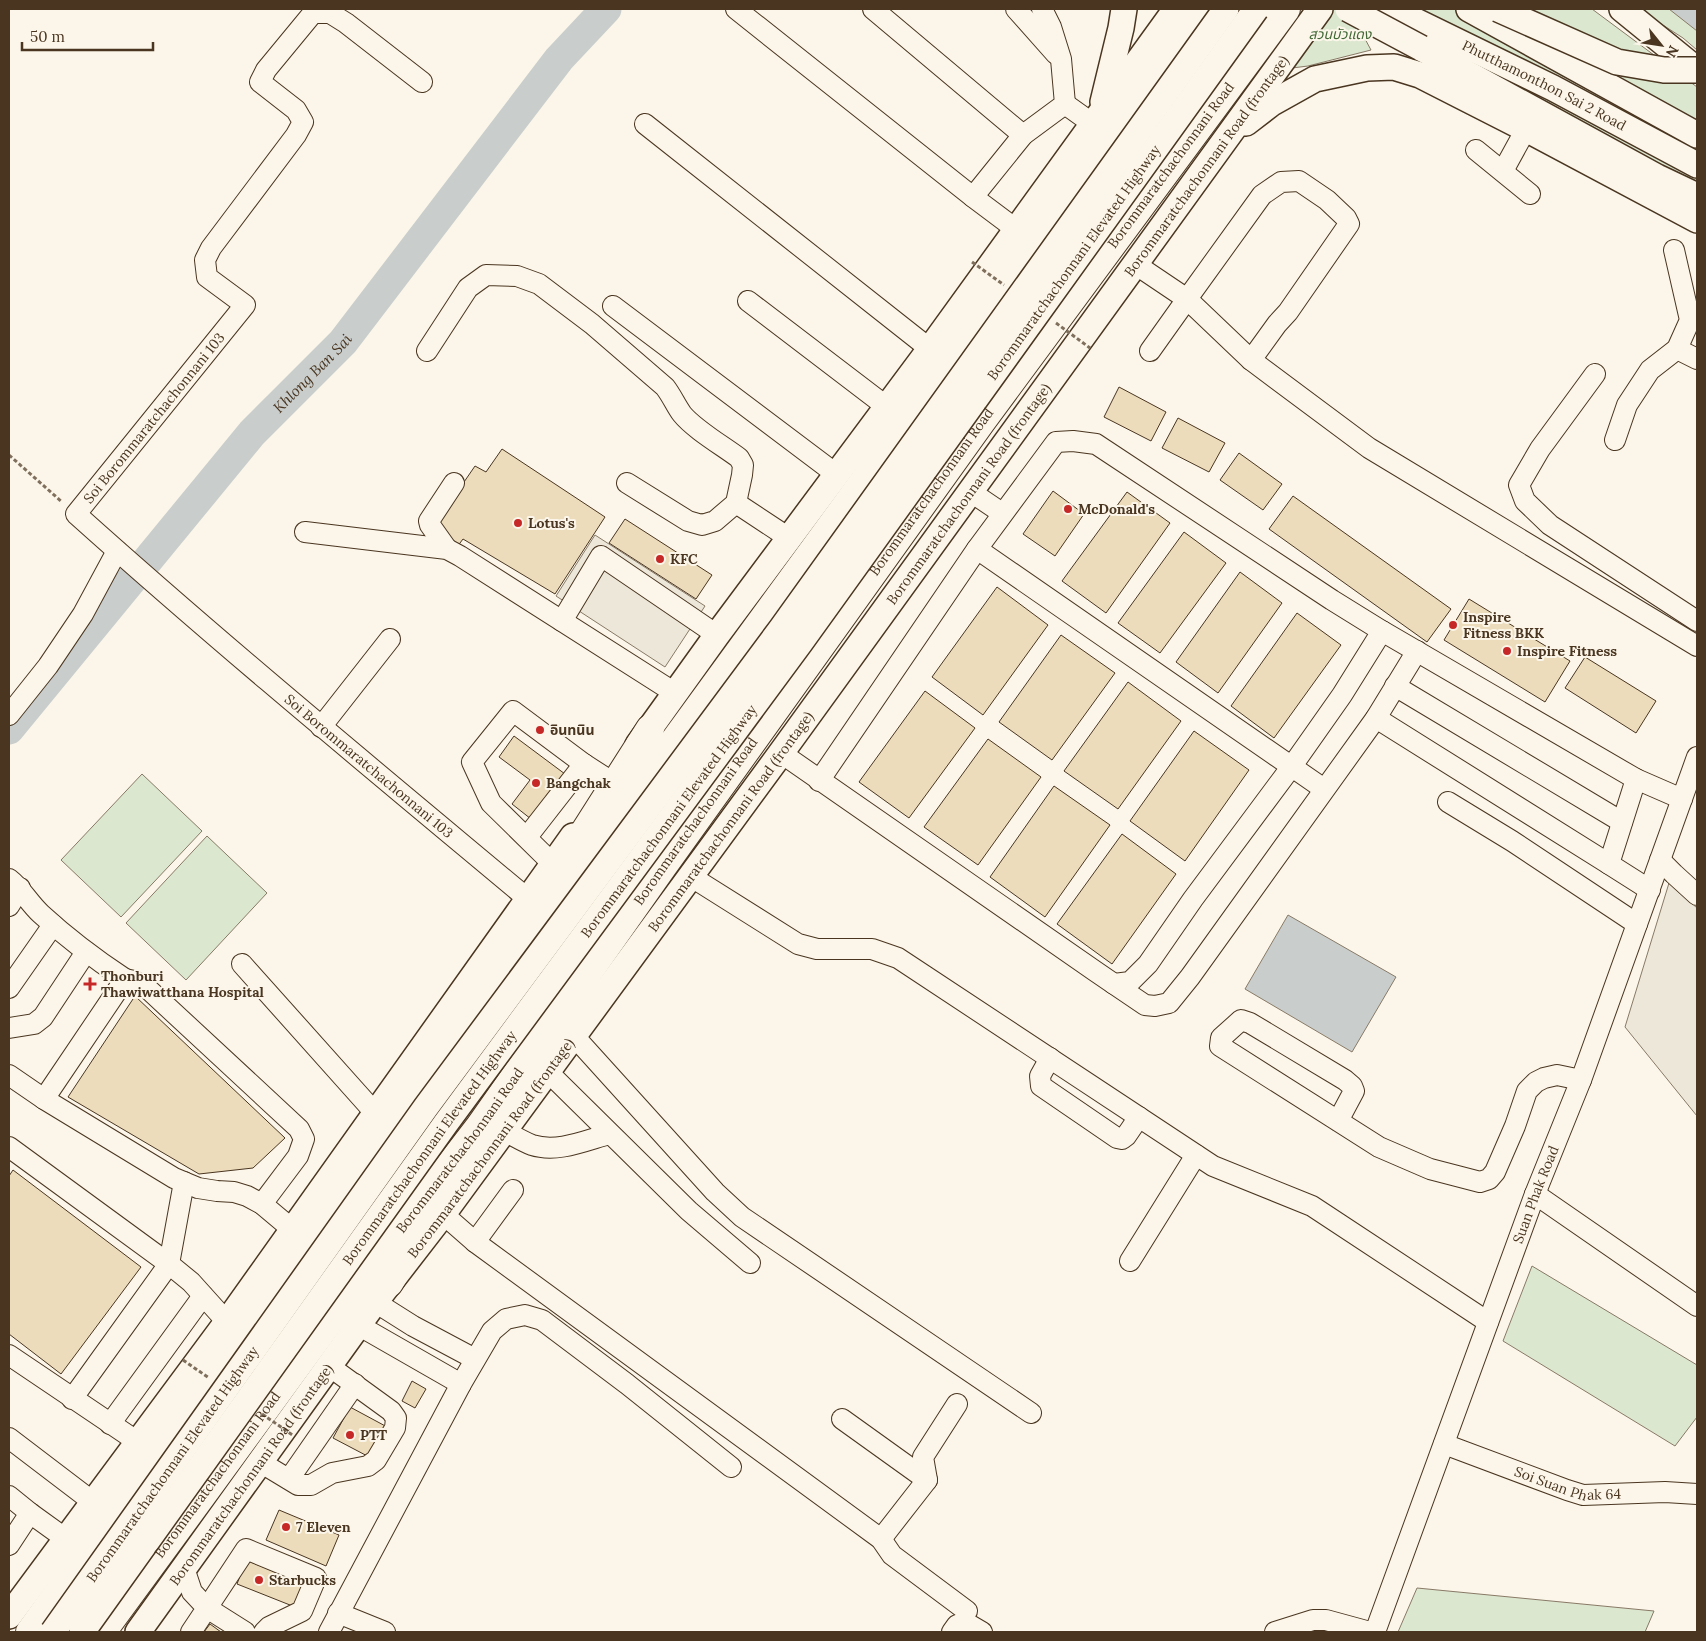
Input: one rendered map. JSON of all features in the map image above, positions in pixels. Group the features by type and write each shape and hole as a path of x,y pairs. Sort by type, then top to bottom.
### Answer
{"highway":[{"path":"30,1632 414,1098 982,319 1203,9"},
{"name":"Borommaratchachonnani Road","path":"102,1632 326,1326 492,1128 661,869 970,438 1286,9"},
{"path":"414,1098 650,729"},
{"path":"382,1292 492,1128"}],"main road":[{"path":"1097,119 1121,28 1124,9"},
{"path":"9,1616 227,1322 675,693 930,349 1176,9"},
{"name":"Borommaratchachonnani Elevated Highway","path":"53,1632 426,1107 787,620 1226,9"},
{"name":"Borommaratchachonnani Elevated Highway","path":"82,1632 446,1123 806,635 1256,9"},
{"name":"Borommaratchachonnani Road (frontage)","path":"138,1632 382,1292 443,1214 492,1128 547,1071 573,1036 971,492 1320,9"},
{"path":"1348,9 1657,177 1697,196"},
{"path":"1389,9 1385,20 1391,46 1398,58 1420,75"},
{"name":"Phutthamonthon Sai 2 Road","path":"1389,9 1553,88 1697,165"},
{"name":"Phutthamonthon Sai 2 Road","path":"1468,9 1697,136"},
{"path":"1498,9 1617,62 1664,70 1697,70"},
{"path":"1622,9 1697,70"},
{"path":"1225,139 1272,103 1314,79 1339,72 1394,67 1420,75 1697,220"}],"street":[{"path":"737,9 1017,230"},
{"path":"873,9 1023,135"},
{"path":"1016,9 1061,59"},
{"path":"1042,9 1051,27 1061,59 1065,104"},
{"name":"Soi Borommaratchachonnani 103","path":"422,82 346,23 330,14 313,12 266,70 260,82 296,110 303,122 296,136 211,248 205,260 207,277 245,305 76,514 120,555 321,727 528,899"},
{"path":"973,197 1023,135 1065,104"},
{"path":"1065,104 1097,119"},
{"path":"645,124 930,349"},
{"path":"1503,171 1526,129"},
{"path":"1476,150 1530,194"},
{"path":"1150,351 1262,195 1281,182 1299,181 1327,200 1346,218 1349,224 1288,312 1251,360"},
{"path":"1615,440 1627,405 1650,370 1677,349 1694,322 1674,250"},
{"path":"1136,264 1187,299 1251,360 1369,448 1697,646"},
{"path":"428,351 468,288 486,275 516,276 538,284 592,324 665,387 688,421 739,458 743,465 736,503 715,521 702,525 688,521 628,483"},
{"path":"748,301 887,406"},
{"path":"612,306 836,474"},
{"path":"1677,349 1697,359"},
{"path":"1595,374 1540,449 1519,486 1521,493 1525,501 1550,525 1697,620"},
{"path":"820,781 1002,513 1056,442 1073,440 1096,444 1382,631 1636,779 1682,799"},
{"path":"447,549 429,521 454,483"},
{"path":"971,492 1002,513"},
{"path":"736,503 789,538"},
{"path":"305,532 447,549 675,693"},
{"path":"977,549 1324,790"},
{"path":"9,715 48,666 120,555"},
{"path":"562,621 601,556 717,635"},
{"path":"1114,984 1130,982 1148,964 1342,695 1382,631"},
{"path":"321,727 390,639"},
{"path":"781,753 1145,1005 1155,1006 1169,1003 1190,977 1376,718 1417,651"},
{"path":"1395,686 1622,822"},
{"path":"553,864 491,803 472,762 513,712 612,782"},
{"path":"1376,718 1650,890"},
{"name":"Suan Phak Road","path":"1375,1632 1535,1194 1581,1080 1697,757"},
{"path":"527,837 584,764"},
{"path":"1609,864 1636,779"},
{"path":"1448,802 1512,841 1638,924"},
{"path":"1660,860 1697,895"},
{"path":"690,876 798,944 817,949 872,949 898,958 1213,1166 1312,1206 1488,1322"},
{"path":"9,906 14,884"},
{"path":"14,884 38,910 86,952 125,979 134,981 147,988 299,1129 304,1139 298,1156 262,1204"},
{"path":"9,988 53,924"},
{"path":"11,1022 34,1024 43,1017 86,952"},
{"path":"242,964 376,1114"},
{"path":"44,1099 125,979"},
{"path":"1338,1121 1354,1091 1352,1086 1345,1080 1250,1023 1241,1020 1221,1038 1220,1046 1338,1121 1379,1147 1430,1169 1480,1182 1489,1179 1495,1172 1527,1092 1544,1078 1558,1076 1581,1080"},
{"path":"573,1036 715,1192 742,1216 1031,1413"},
{"path":"1050,1058 1040,1076 1041,1086 1117,1138 1126,1136 1139,1117"},
{"path":"547,1071 689,1211 750,1263"},
{"path":"9,1075 44,1099 174,1178 198,1188 217,1192 234,1192 247,1196 262,1204 293,1230"},
{"path":"492,1128 531,1144 549,1148 574,1144 609,1134"},
{"path":"9,1147 169,1264 190,1282 227,1322"},
{"path":"1130,1260 1196,1155"},
{"path":"72,1399 169,1264 184,1182"},
{"path":"475,1242 513,1190"},
{"path":"1535,1194 1697,1306"},
{"path":"443,1214 475,1242 881,1539 892,1555 967,1611"},
{"path":"382,1292 413,1326 475,1359"},
{"path":"110,1424 203,1296"},
{"path":"328,1632 475,1359 492,1331 506,1319 525,1315 542,1320 627,1384 731,1467"},
{"path":"358,1325 461,1384"},
{"path":"9,1355 138,1442"},
{"path":"260,1462 298,1485 311,1485 332,1473 368,1466 376,1460 395,1428 396,1418 391,1411 329,1366"},
{"path":"289,1479 354,1384"},
{"path":"881,1539 927,1480 924,1457 957,1404"},
{"path":"842,1419 927,1480"},
{"path":"9,1438 94,1502"},
{"name":"Soi Suan Phak 64","path":"1444,1444 1583,1495 1665,1492 1697,1494"},
{"path":"9,1496 66,1539"},
{"path":"9,1545 30,1513"},
{"path":"191,1632 246,1549 316,1578 302,1611 269,1627 264,1632"},
{"path":"184,1568 192,1592 207,1608 245,1632"},
{"path":"338,1613 386,1632"},
{"path":"1275,1632 1313,1620 1326,1620 1370,1632"},
{"path":"952,1632 957,1625 965,1622 982,1632"}],"path":[{"path":"9,454 76,514"}],"green space":[{"name":"สวนบัวแดง","path":"1331,9 1369,9 1364,37 1371,50 1308,66 1284,69"},
{"path":"1411,9 1592,9 1697,87 1697,152 1544,95 1697,178 1697,209 1414,55"},
{"path":"1638,9 1697,9 1697,50 1683,38"},
{"path":"142,774 202,831 121,917 61,860"},
{"path":"207,836 267,893 186,980 126,923"},
{"path":"1532,1266 1697,1365 1697,1417 1675,1446 1503,1341"},
{"path":"1417,1588 1654,1611 1645,1632 1398,1632"}],"shaded area":[{"path":"1669,9 1697,9 1697,31"},
{"path":"595,535 705,606 665,667 556,596"},
{"path":"1669,883 1697,908 1697,1116 1625,1027"},
{"path":"1288,915 1396,977 1352,1052 1245,989"}],"building":[{"path":"1119,387 1166,412 1151,441 1104,417"},
{"path":"1178,418 1225,443 1209,472 1162,448"},
{"name":"Lotus's","path":"502,449 605,517 555,594 463,539 457,547 431,530 475,466 486,472"},
{"path":"1239,453 1282,484 1263,510 1220,480"},
{"path":"1053,491 1084,514 1055,556 1023,534"},
{"path":"1127,492 1170,523 1106,613 1062,581"},
{"path":"1293,496 1451,609 1427,642 1269,529"},
{"name":"KFC","path":"625,519 712,575 696,599 609,543"},
{"path":"1184,532 1226,563 1160,653 1118,623"},
{"path":"1240,572 1282,603 1218,693 1176,662"},
{"path":"997,587 1048,625 983,715 932,677"},
{"name":"Inspire Fitness","path":"1469,599 1570,661 1545,702 1444,640"},
{"path":"1297,613 1341,645 1274,738 1231,706"},
{"path":"1061,635 1115,673 1052,760 999,722"},
{"path":"1585,657 1656,701 1636,733 1565,688"},
{"path":"1128,682 1181,721 1118,809 1064,771"},
{"path":"925,691 975,728 909,818 859,782"},
{"path":"1194,731 1249,770 1185,861 1130,821"},
{"path":"514,736 565,774 531,819 512,804 530,780 499,757"},
{"path":"988,739 1041,777 978,865 924,827"},
{"path":"1054,786 1110,825 1045,917 990,877"},
{"path":"1122,834 1176,874 1112,964 1057,924"},
{"path":"135,996 285,1138 253,1168 199,1174 68,1097"},
{"path":"13,1170 141,1267 61,1374 9,1334 9,1176"},
{"path":"412,1381 426,1389 415,1408 402,1401"},
{"path":"350,1407 389,1428 373,1459 333,1438"},
{"path":"279,1510 339,1535 326,1566 266,1540"},
{"path":"246,1560 305,1584 295,1607 237,1584"},
{"path":"210,1624 221,1632 204,1632"}],"waterway":[{"name":"Khlong Ban Sai","path":"9,729 252,433 343,342 559,59 606,9"}],"place":[{"name":"McDonald's","path":"1068,509"},
{"name":"Lotus's","path":"518,523"},
{"name":"KFC","path":"660,559"},
{"name":"Inspire Fitness BKK","path":"1453,625"},
{"name":"Inspire Fitness","path":"1507,651"},
{"name":"อินทนิน","path":"540,730"},
{"name":"Bangchak","path":"536,783"},
{"name":"Thonburi Thawiwatthana Hospital","path":"90,984"},
{"name":"PTT","path":"350,1435"},
{"name":"7 Eleven","path":"286,1527"},
{"name":"Starbucks","path":"259,1580"}]}
